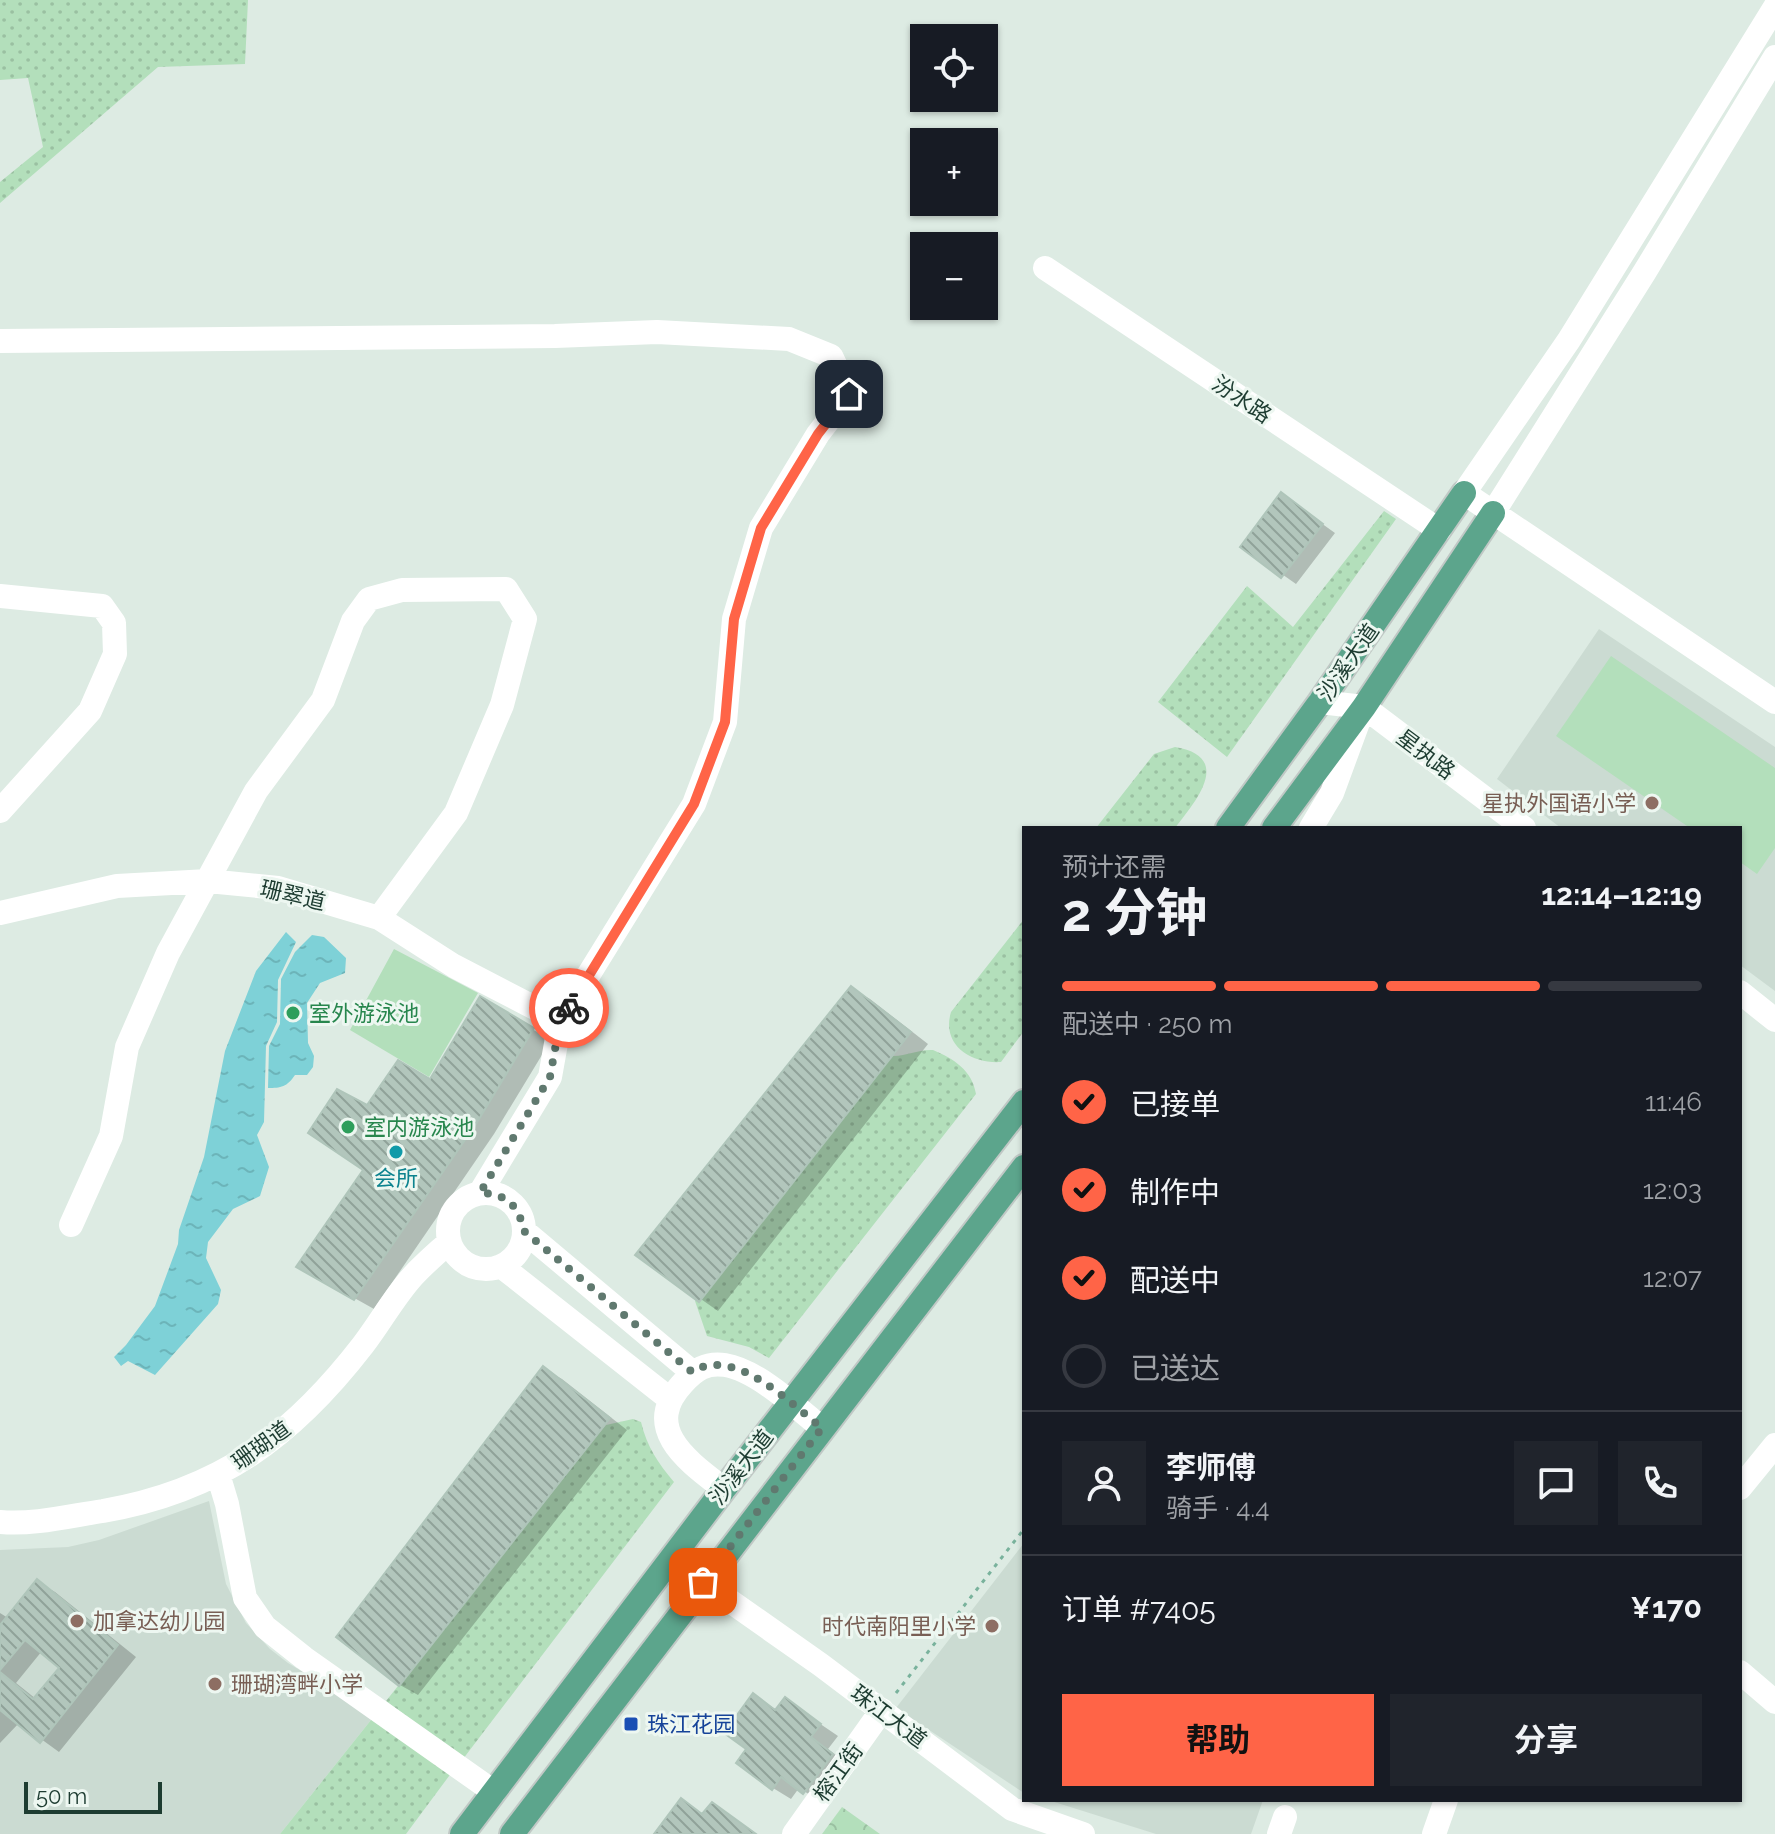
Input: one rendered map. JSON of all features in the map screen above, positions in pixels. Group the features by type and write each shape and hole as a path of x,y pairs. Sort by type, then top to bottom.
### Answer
{"main road":[{"name":"沙溪大道","path":"1229,826 1320,702 1464,493"},
{"name":"沙溪大道","path":"1275,826 1364,707 1493,513"},
{"name":"沙溪大道","path":"462,1834 1022,1105"},
{"name":"沙溪大道","path":"512,1834 1022,1170"}],"street":[{"path":"1775,7 1569,340 1464,493 1775,702"},
{"path":"1493,513 1775,57"},
{"name":"汾水路","path":"1045,268 1439,530"},
{"path":"0,341 555,336 657,332 789,339 831,356 849,394 818,434 761,528 734,619 725,722 694,804 560,1021 550,1077 480,1193"},
{"path":"71,1225 111,1136 127,1047 168,953 256,791 323,700 353,621 369,599 402,590 506,589 525,619 502,705 456,813 379,918"},
{"path":"0,596 102,606 114,623 115,654 90,711 0,811"},
{"path":"1312,826 1332,793 1364,707 1320,702"},
{"name":"星执路","path":"1364,707 1521,826"},
{"name":"珊翠道","path":"0,913 117,886 208,881 278,888 379,918 454,966 560,1021"},
{"path":"1742,994 1775,1020"},
{"path":"480,1193 496,1193 511,1202 521,1215 524,1231 518,1252 501,1266 485,1270 470,1266 456,1257 449,1242 447,1226 453,1211 465,1199 480,1193"},
{"path":"524,1231 692,1372"},
{"name":"珊瑚道","path":"0,1522 22,1524 147,1503 218,1474 260,1451 313,1405 362,1346 413,1276 449,1242"},
{"path":"501,1266 671,1400"},
{"path":"724,1489 678,1450 666,1423 671,1400 692,1372 712,1364 735,1367 822,1428"},
{"path":"1742,1486 1775,1445"},
{"path":"218,1474 227,1504 245,1598 265,1627 494,1792"},
{"name":"珠江大道","path":"703,1582 882,1710 1012,1809 1050,1829 1083,1834"},
{"path":"1742,1674 1775,1702"},
{"name":"榕江街","path":"794,1834 882,1710"},
{"path":"1434,1834 1445,1802"}],"path":[{"path":"882,1710 1022,1532"}],"shaded area":[{"name":"星执外国语小学","path":"1599,629 1775,747 1775,991 1742,966 1742,826 1558,826 1497,779"},
{"name":"珊瑚湾畔小学","path":"209,1501 226,1584 246,1623 288,1663 375,1715 280,1834 0,1834 0,1550 68,1547 99,1540"},
{"name":"时代南阳里小学","path":"1022,1546 1022,1792 896,1708"},
{"path":"1054,1802 1262,1802 1251,1834 1156,1834"}],"green space":[{"path":"0,0 248,0 245,64 158,67 0,203 0,182 43,147 28,78 0,80"},
{"path":"1384,511 1396,519 1227,757 1158,702 1247,586 1293,627"},
{"path":"1611,656 1775,768 1775,848 1757,874 1742,863 1742,826 1687,826 1556,736"},
{"path":"1175,747 1193,752 1203,760 1205,782 1176,826 1098,826 1154,754"},
{"path":"1022,922 1022,1034 1001,1062 979,1060 961,1050 950,1034 951,1012"},
{"path":"394,949 478,993 429,1077 350,1030"},
{"path":"933,1050 961,1066 971,1078 976,1094 769,1358 749,1347 707,1336 695,1301 885,1055"},
{"path":"633,1419 641,1422 654,1454 674,1482 463,1759 386,1701 606,1425"},
{"path":"375,1715 452,1772 406,1834 280,1834"},
{"path":"842,1807 880,1834 822,1834"}],"water":[{"path":"286,932 296,942 278,980 277,1022 266,1046 264,1122 257,1135 269,1167 260,1196 233,1209 208,1242 206,1258 221,1290 218,1304 155,1375 128,1361 121,1366 114,1357 155,1306 178,1244 179,1230 204,1157 225,1051 256,971"},
{"name":"室外游泳池","path":"312,935 324,937 346,958 345,973 320,983 307,1003 308,1043 314,1056 313,1067 307,1075 295,1075 283,1086 268,1088 269,1046 280,1024 281,979 295,952"}],"building":[{"path":"1281,492 1323,524 1281,578 1240,547"},
{"path":"851,986 911,1032 699,1302 635,1255"},
{"name":"会所","path":"480,996 534,1028 476,1124 354,1300 296,1267 363,1170 308,1133 337,1089 367,1105 398,1060 430,1079"},
{"path":"543,1366 610,1418 399,1686 336,1637"},
{"path":"37,1579 118,1645 40,1743 0,1710 0,1672 33,1699 59,1668 25,1640 0,1670 0,1625"},
{"path":"753,1693 775,1710 785,1697 821,1724 811,1737 833,1754 803,1794 781,1777 772,1790 736,1763 746,1749 724,1733"},
{"path":"681,1798 702,1814 712,1802 756,1834 654,1834"}],"way so far":[{"path":"569,1008 560,1021 550,1077 480,1193 496,1193 511,1202 521,1215 524,1231 692,1372 712,1364 735,1367 761,1382 822,1428 703,1582"}],"place":[{"name":"星执外国语小学","path":"1652,803"},
{"name":"室外游泳池","path":"293,1013"},
{"name":"室内游泳池","path":"348,1127"},
{"name":"会所","path":"396,1152"},
{"name":"加拿达幼儿园","path":"77,1621"},
{"name":"时代南阳里小学","path":"992,1626"},
{"name":"珊瑚湾畔小学","path":"215,1684"},
{"name":"珠江花园","path":"631,1724"}],"route":[{"path":"569,1008 694,804 725,722 734,619 761,528 818,434 849,394"}]}
